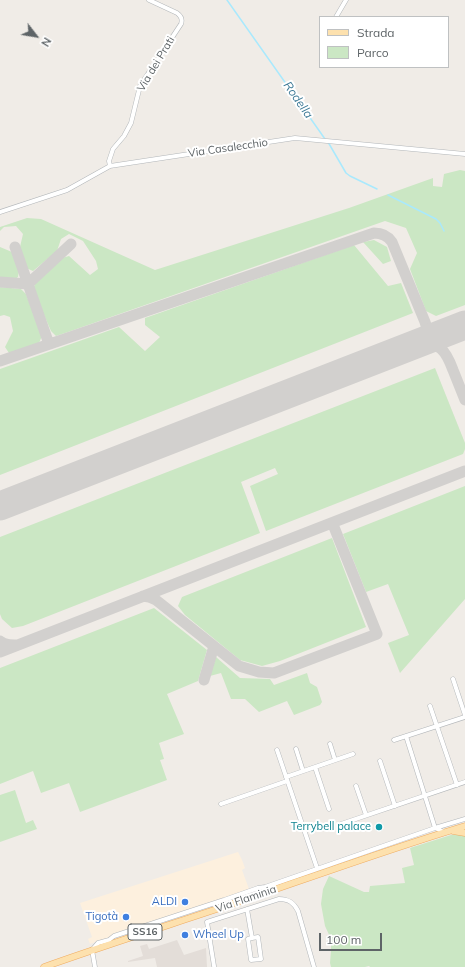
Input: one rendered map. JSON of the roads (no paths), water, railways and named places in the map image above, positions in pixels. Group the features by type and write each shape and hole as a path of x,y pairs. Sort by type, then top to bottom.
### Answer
{"main road":[{"name":"Via Flaminia","path":"44,967 246,896 465,826"},
{"name":"Via Flaminia","path":"446,832 465,833"}],"street":[{"name":"Via dei Prati","path":"110,166 110,155 124,136 131,123 140,86 182,21 177,13 149,0"},
{"path":"337,16 346,0"},
{"name":"Via Casalecchio","path":"0,212 67,190 110,166 295,138 465,154"},
{"path":"394,740 465,716 453,679"},
{"path":"430,706 457,785"},
{"path":"406,736 435,828 446,832"},
{"path":"330,744 335,760"},
{"path":"296,749 303,771"},
{"path":"277,750 317,868"},
{"path":"221,804 287,779 303,771 353,754"},
{"path":"380,761 395,806"},
{"path":"315,767 329,809"},
{"path":"340,824 465,782"},
{"path":"356,786 366,815"},
{"name":"Via Flaminia","path":"92,950 98,943 109,940 114,936 246,896 258,888 265,887 317,868 465,819"},
{"path":"214,966 207,922 280,898 285,898 296,906 314,967"},
{"path":"247,909 252,938"},
{"path":"258,937 261,959 251,960 248,939 252,938 258,937"},
{"path":"92,950 95,967"}],"waterway":[{"name":"Rodella","path":"227,0 325,139"},
{"name":"Rodella","path":"328,142 346,173 377,189"},
{"name":"Rodella","path":"388,195 436,219 444,231"}],"place":[{"name":"Terrybell palace","path":"379,827"},
{"name":"ALDI","path":"185,902"},
{"name":"Tigotà","path":"126,917"},
{"name":"Wheel Up","path":"185,935"}]}
